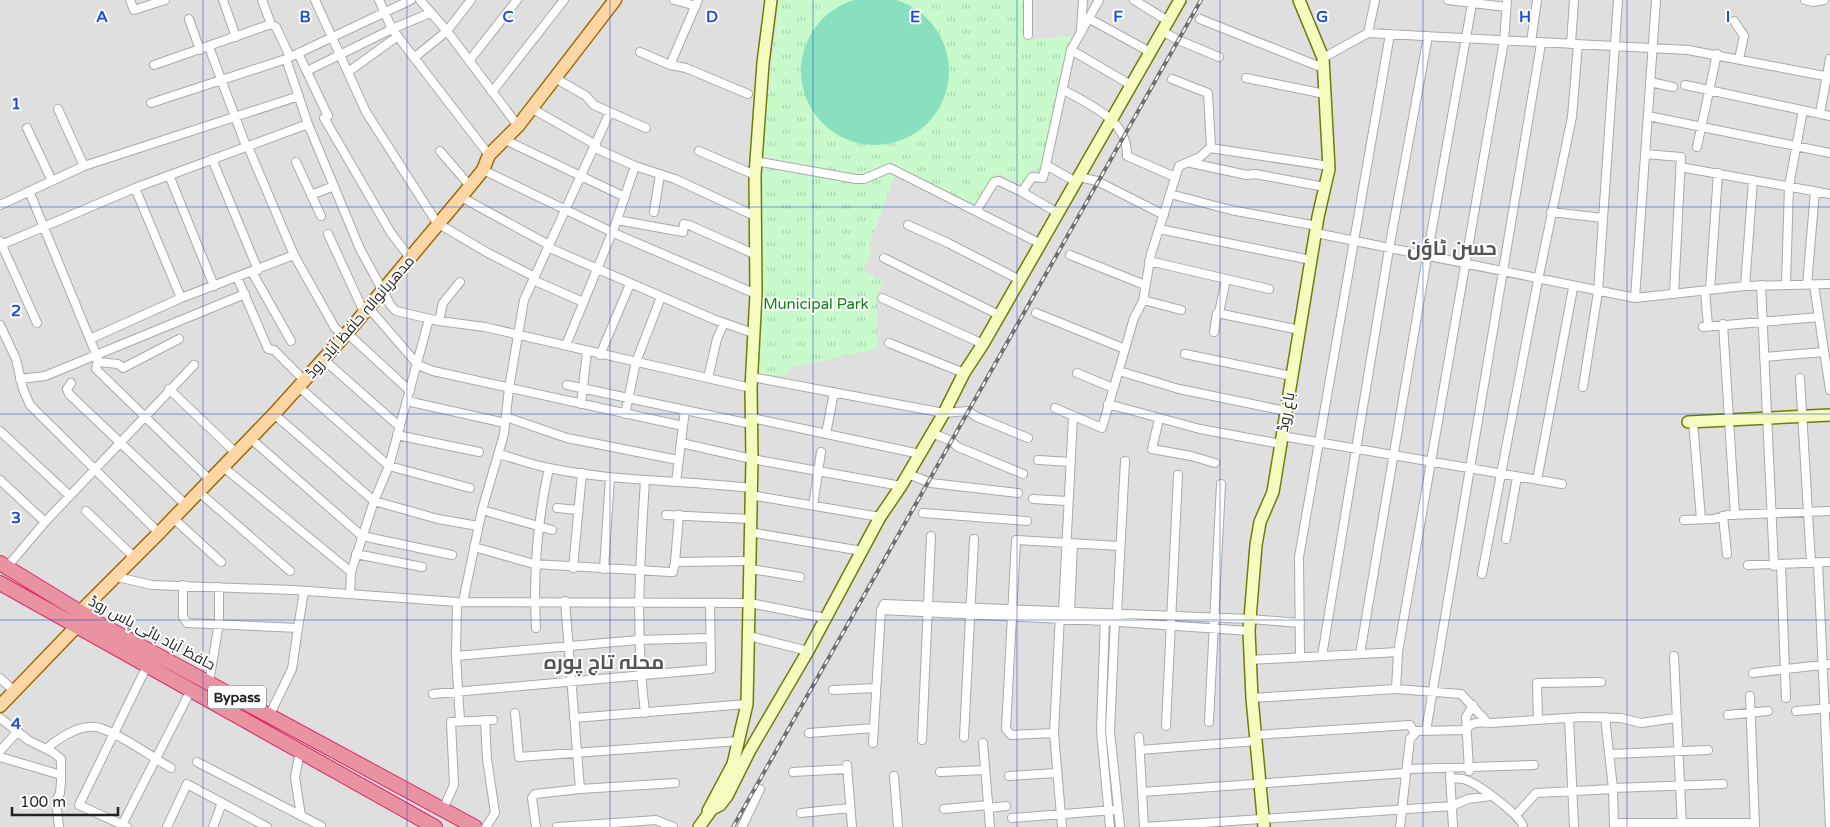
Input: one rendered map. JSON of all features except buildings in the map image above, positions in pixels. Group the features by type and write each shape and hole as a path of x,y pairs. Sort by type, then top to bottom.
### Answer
{"highway":[{"name":"حافظ آباد بائی پاس روڈ","path":"4,565 98,623 270,714 475,827"},
{"name":"حافظ آباد بائی پاس روڈ","path":"0,583 300,751 416,822 435,827"}],"main road":[{"name":"مدھریانوالہ حافظ آباد روڈ","path":"76,610 94,598 117,577 302,384 411,259 437,223 483,170 489,155 518,126 615,0"},
{"path":"94,598 98,623"},
{"path":"61,618 67,630 62,643"},
{"path":"0,706 76,627"},
{"path":"62,643 78,637 93,636"}],"street":[{"path":"130,0 132,8 137,10 166,0"},
{"path":"222,0 236,37"},
{"path":"262,0 271,24 276,27 288,58 308,124 367,265 384,290 391,306 396,311 429,319 519,334 587,352 708,378 834,392 944,413 968,411 977,417 1028,438"},
{"path":"315,0 366,112 437,223 534,278 583,302"},
{"path":"380,0 392,28 489,155"},
{"path":"151,102 288,58 411,0"},
{"path":"416,58 447,31 471,0"},
{"path":"469,61 517,0"},
{"path":"492,92 564,0"},
{"path":"670,65 697,3 674,0"},
{"path":"699,827 733,764 747,704 750,603 749,532 752,459 751,382 756,294 754,254 755,161 762,71 772,0"},
{"path":"1028,0 1028,35"},
{"path":"1081,30 1083,0"},
{"path":"1022,192 1032,177 1043,178 1070,50 1099,0"},
{"path":"1134,0 1165,26 1178,40 1219,57"},
{"path":"705,816 728,796 750,750 808,651 880,517 901,486 944,413 964,373 1000,315 1180,0"},
{"name":"باغ روڈ","path":"1264,824 1250,660 1250,625 1256,545 1260,522 1273,492 1316,230 1329,166 1323,63 1299,0"},
{"path":"1368,33 1375,0"},
{"path":"1396,689 1398,652 1504,41 1507,3 1472,4 1448,0"},
{"path":"1531,42 1537,0"},
{"path":"1482,574 1551,212 1575,100 1574,0"},
{"path":"1583,387 1598,292 1618,0"},
{"path":"1635,298 1656,0"},
{"path":"1804,0 1813,2 1824,0"},
{"path":"1360,654 1472,4"},
{"path":"307,70 340,56 392,28 426,5 518,126"},
{"path":"1088,18 1150,52"},
{"path":"189,19 221,80 246,146 249,149 294,255 335,328 346,334 410,391"},
{"path":"1200,19 1323,63 1368,33 1717,54 1828,77"},
{"path":"1734,21 1744,36 1739,59"},
{"path":"154,65 205,49 271,24"},
{"path":"1300,657 1299,558 1390,34"},
{"path":"348,72 398,36"},
{"path":"1322,656 1389,249 1428,36"},
{"path":"1426,731 1468,468 1541,44"},
{"path":"1070,50 1132,85"},
{"path":"640,52 670,65 686,68 748,94"},
{"path":"298,53 328,116 324,118 390,233 411,259"},
{"path":"1696,147 1717,54"},
{"path":"1820,113 1830,59"},
{"path":"555,78 586,96 594,105 646,128"},
{"path":"1246,78 1325,94"},
{"path":"1172,79 1208,93 1210,148"},
{"path":"1650,82 1674,87"},
{"path":"1685,85 1830,116"},
{"path":"1062,89 1112,120 1124,134 1127,144 1127,156 1175,177"},
{"path":"0,205 84,166 299,96"},
{"path":"531,108 595,146 636,166 675,179 755,216"},
{"path":"58,109 84,166"},
{"path":"1786,284 1789,186 1803,110"},
{"path":"460,721 456,656 460,602 482,510 498,454 524,300 610,112"},
{"path":"1648,116 1830,154"},
{"path":"37,323 1,243 44,227 135,188 308,124"},
{"path":"27,128 52,181"},
{"path":"505,140 625,197"},
{"path":"1055,408 1102,428 1134,318 1143,300 1150,261 1159,229 1175,177 1182,164 1191,162 1210,148 1329,166"},
{"path":"440,151 470,186"},
{"path":"699,151 755,175"},
{"path":"1645,154 1681,157 1674,294"},
{"path":"212,159 255,271 291,341"},
{"path":"755,161 856,179 864,179 890,168 977,210 1041,244"},
{"path":"296,162 321,216"},
{"path":"1191,162 1247,175 1255,174 1325,187"},
{"path":"1046,165 1077,180 1098,181 1164,215"},
{"path":"566,345 617,220 636,166"},
{"path":"1680,167 1830,194"},
{"path":"483,170 565,208 611,232 756,294"},
{"path":"1718,173 1706,326 1819,317"},
{"path":"654,212 660,174"},
{"path":"169,175 214,286"},
{"path":"1745,286 1753,180"},
{"path":"977,210 994,182 999,181 1058,213"},
{"path":"311,195 334,186"},
{"path":"135,188 181,298"},
{"path":"29,191 98,359 95,365 97,370 210,480"},
{"path":"1815,191 1811,285 1819,317 1830,390"},
{"path":"1170,194 1389,249 1573,288 1635,298 1745,286 1830,284"},
{"path":"461,197 549,245 552,249 661,297 753,333"},
{"path":"1551,212 1603,218"},
{"path":"617,220 683,232 684,224 689,225 754,254"},
{"path":"908,225 1020,280"},
{"path":"1159,229 1312,260"},
{"path":"328,234 366,310 418,364 434,371 683,426"},
{"path":"90,338 181,298 294,255"},
{"path":"1070,255 1145,285"},
{"path":"884,258 1000,315"},
{"path":"1150,261 1269,289"},
{"path":"237,277 268,350 274,350 302,384 389,466 470,488"},
{"path":"1214,332 1226,280"},
{"path":"440,321 443,303 460,282"},
{"path":"600,355 630,284"},
{"path":"1761,285 1770,513 1778,565 1786,698"},
{"path":"1537,480 1573,288"},
{"path":"20,379 45,376 98,359 244,294"},
{"path":"625,414 636,362 661,297"},
{"path":"882,298 983,344"},
{"path":"1143,300 1181,310"},
{"path":"1036,313 1125,349"},
{"path":"1219,313 1300,330"},
{"path":"350,594 351,572 356,554 374,501 389,466 429,319"},
{"path":"708,378 717,339 724,323"},
{"path":"1723,324 1735,515"},
{"path":"0,325 16,359 20,379 30,405 160,533"},
{"path":"98,359 118,364 123,368 179,339"},
{"path":"889,343 964,373"},
{"path":"581,404 587,352"},
{"path":"1764,357 1824,352"},
{"path":"1185,354 1292,376"},
{"path":"323,359 398,431 479,452"},
{"path":"4,565 120,444 169,389 194,365"},
{"path":"1118,371 1179,389 1286,411"},
{"path":"1077,373 1113,388"},
{"path":"1800,378 1808,512 1826,665 1830,827"},
{"path":"71,383 67,389 69,394 186,505"},
{"path":"567,384 685,410 826,434 920,454"},
{"path":"169,389 236,453"},
{"path":"826,434 834,392"},
{"path":"407,401 505,420 567,438 678,460"},
{"path":"1108,404 1159,419 1281,440 1320,443 1562,484"},
{"path":"676,482 685,410"},
{"path":"274,414 374,501 438,518 478,526"},
{"path":"1701,519 1690,422 1830,415"},
{"path":"1062,827 1054,733 1069,543 1068,501 1073,417"},
{"path":"1159,419 1152,448 1215,463"},
{"path":"0,430 70,496"},
{"path":"932,433 951,441 958,447 1023,474"},
{"path":"250,438 362,536 452,554"},
{"path":"681,443 752,459 901,486"},
{"path":"813,506 821,452"},
{"path":"498,454 549,468 750,492 813,506 880,517"},
{"path":"1038,460 1071,462"},
{"path":"1120,827 1110,731 1125,461"},
{"path":"222,466 351,572"},
{"path":"536,628 534,564 540,506 549,468"},
{"path":"573,568 582,473"},
{"path":"908,474 931,483 1018,493"},
{"path":"1166,726 1178,475"},
{"path":"604,569 610,476"},
{"path":"1506,538 1518,477"},
{"path":"0,480 45,522"},
{"path":"645,480 638,602 640,675 645,713"},
{"path":"1209,722 1212,627 1221,484"},
{"path":"199,492 290,571"},
{"path":"1033,499 1068,501"},
{"path":"557,508 578,510"},
{"path":"482,510 552,530"},
{"path":"86,511 135,558"},
{"path":"1684,520 1735,515 1830,511"},
{"path":"923,513 1027,520"},
{"path":"666,514 750,519"},
{"path":"474,547 534,564 573,568 673,572 679,515"},
{"path":"1723,516 1727,554"},
{"path":"173,518 221,562"},
{"path":"749,532 862,551"},
{"path":"922,740 931,536"},
{"path":"964,737 974,539"},
{"path":"1054,733 1011,735 1006,729 1016,540 1120,546"},
{"path":"356,554 422,567"},
{"path":"675,562 750,565 800,577"},
{"path":"1748,566 1830,562"},
{"path":"117,577 152,585 304,591 460,602 750,603 825,618"},
{"path":"183,586 184,621 298,628"},
{"path":"209,682 219,623 219,587"},
{"path":"270,714 292,669 304,591"},
{"path":"565,601 580,789"},
{"path":"433,694 571,680 711,669 710,603"},
{"path":"883,607 970,606 1013,613"},
{"path":"883,607 927,614 1063,613 1105,617 1172,616 1214,618 1250,625"},
{"path":"873,742 883,607"},
{"path":"1063,613 1105,617"},
{"path":"1116,616 1171,626 1212,627 1300,623"},
{"path":"1105,617 1101,731 1110,827"},
{"path":"749,636 808,651"},
{"path":"456,656 638,640 710,638"},
{"path":"1250,660 1398,652"},
{"path":"1674,656 1682,825"},
{"path":"1753,673 1826,665"},
{"path":"147,666 79,805 125,826 192,690"},
{"path":"0,678 14,691"},
{"path":"1538,720 1537,683 1601,682"},
{"path":"833,690 876,688"},
{"path":"1252,698 1396,689 1461,694 1488,723"},
{"path":"1605,717 1613,789 1614,825 1755,825 1750,696"},
{"path":"574,718 747,704"},
{"path":"1465,779 1470,768 1466,718 1472,705"},
{"path":"1796,711 1827,708"},
{"path":"1728,715 1768,711"},
{"path":"515,713 519,757 739,741"},
{"path":"1414,732 1465,730 1471,723 1605,717 1641,723 1676,718"},
{"path":"0,718 28,740 60,759 60,793 56,801 59,827"},
{"path":"1569,718 1574,827"},
{"path":"443,809 454,785 451,722 489,720 487,759 495,814 486,827"},
{"path":"1140,750 1410,725 1414,732"},
{"path":"46,749 58,739 76,730 95,727 103,728 172,768"},
{"path":"809,733 874,728"},
{"path":"1101,731 1110,731"},
{"path":"0,751 17,732"},
{"path":"1400,827 1410,739 1414,732"},
{"path":"1139,736 1144,827 1264,824 1402,809 1452,806 1468,799 1491,796"},
{"path":"983,743 990,827"},
{"path":"1610,754 1708,750"},
{"path":"300,751 295,777 301,816"},
{"path":"0,757 61,775"},
{"path":"197,762 321,826"},
{"path":"1142,792 1406,771 1534,765"},
{"path":"793,772 847,767 852,827"},
{"path":"1450,768 1453,827"},
{"path":"940,772 985,770"},
{"path":"1009,776 1056,773"},
{"path":"894,776 898,827"},
{"path":"1450,778 1465,779 1491,796 1516,814 1522,822 1522,827"},
{"path":"536,827 533,796 580,789 675,783"},
{"path":"167,827 187,784 258,825 267,827"},
{"path":"1516,814 1536,793 1723,784"},
{"path":"742,827 760,789"},
{"path":"213,827 222,803"},
{"path":"944,809 1006,806"},
{"path":"801,813 850,808"},
{"path":"1012,818 1118,810"},
{"path":"558,827 656,820 673,827"}],"shaded area":[{"path":"0,0 1830,0 1830,827 0,827"}],"green space":[{"path":"875,-3 903,2 928,18 944,43 949,71 944,99 928,124 903,140 875,145 847,140 822,124 806,99 801,71 806,43 822,18 847,2"},
{"path":"779,0 1026,0 1026,40 1071,36 1041,171 1032,169 1024,186 996,173 977,206 891,164 870,173 848,176 761,156"},
{"name":"Municipal Park","path":"759,164 864,183 885,173 891,172 895,175 868,248 872,251 863,271 883,280 877,296 877,349 789,368 787,375 758,376"}],"railway":[{"path":"733,827 1201,0"}],"district":[{"name":"حسن ٹاؤن","path":"1452,248"},
{"name":"محلہ تاج پورہ","path":"604,662"}]}
